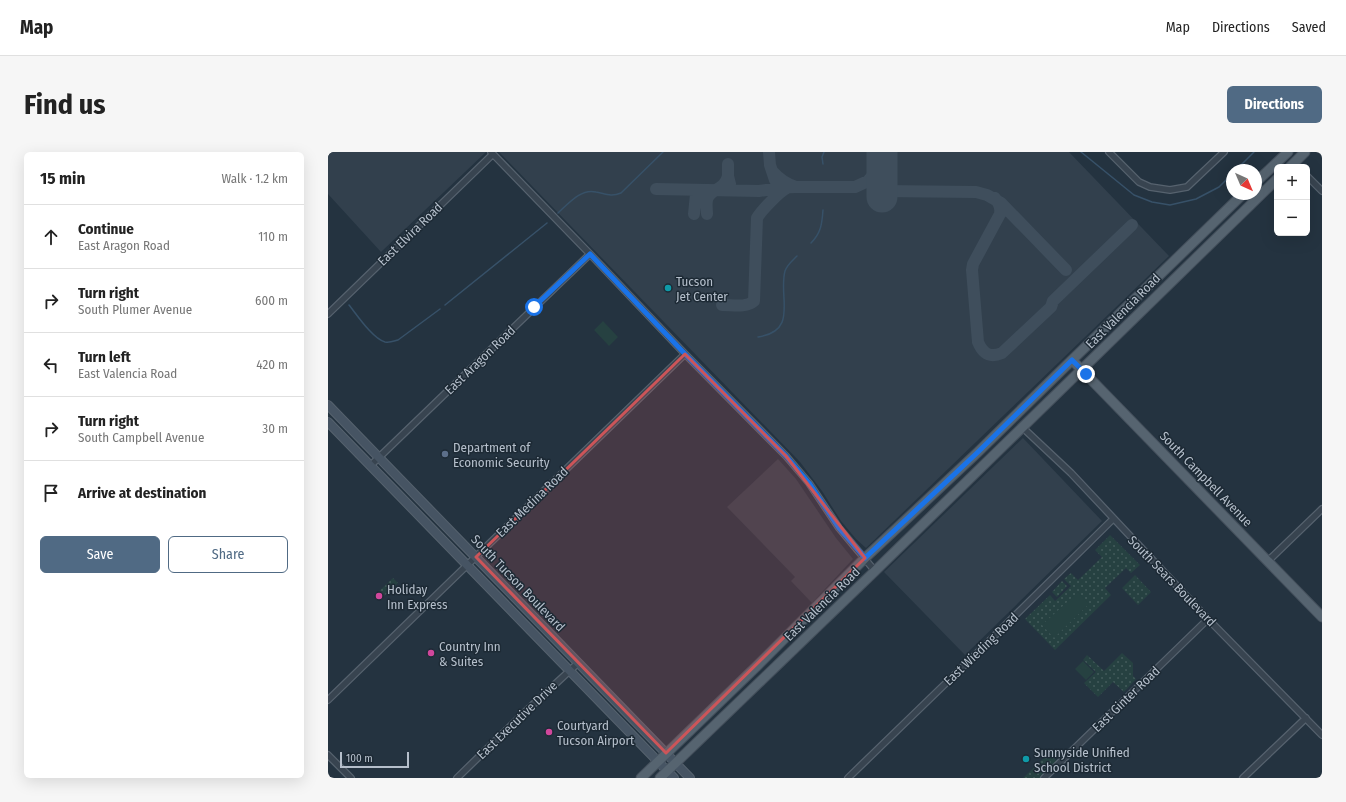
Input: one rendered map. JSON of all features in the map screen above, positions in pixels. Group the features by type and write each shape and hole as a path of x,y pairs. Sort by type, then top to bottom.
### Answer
{"main road":[{"path":"1262,176 1288,152"},
{"path":"1296,164 1305,152"},
{"name":"East Valencia Road","path":"660,778 875,571 1274,182"},
{"name":"East Valencia Road","path":"641,778 758,665 865,558 978,452 1237,200"},
{"path":"1171,263 1181,273"},
{"name":"South Campbell Avenue","path":"1072,360 1322,617"},
{"name":"South Tucson Boulevard","path":"328,405 690,778"},
{"name":"South Tucson Boulevard","path":"328,422 674,778"},
{"path":"758,665 768,674"}],"street":[{"path":"1109,152 1140,182 1154,188 1170,190 1187,187 1224,152"},
{"path":"492,153 685,354 786,456 809,483 839,528 875,571"},
{"name":"East Elvira Road","path":"328,314 492,153"},
{"path":"1310,179 1322,191"},
{"name":"East Aragon Road","path":"370,466 590,254"},
{"name":"East Medina Road","path":"328,700 685,354"},
{"name":"South Sears Boulevard","path":"1022,427 1071,473 1208,619 1322,735"},
{"path":"1268,561 1322,509"},
{"name":"East Wieding Road","path":"848,778 1113,519"},
{"name":"East Ginter Road","path":"1044,778 1208,619"},
{"name":"East Executive Drive","path":"457,778 578,663"},
{"path":"1243,778 1306,718"},
{"path":"328,755 351,778"}],"highlighted area":[{"path":"685,354 786,456 865,558 666,753 476,557"}],"shaded area":[{"path":"328,152 486,152 381,252 328,194"},
{"path":"499,152 1069,152 1169,256 866,548 856,539 841,521 822,491 800,462"},
{"path":"1023,438 1102,521 965,655 884,572"},
{"path":"778,459 796,479 836,538 853,559 812,603 791,581 795,577 727,507"}],"green space":[{"path":"603,321 618,337 609,346 594,330"},
{"path":"1110,535 1140,565 1131,573 1126,568 1105,588 1111,595 1055,650 1025,619 1050,595 1055,601 1071,586 1064,579 1071,573 1078,580 1102,557 1095,550"},
{"path":"1135,575 1151,592 1138,605 1122,588"},
{"path":"393,578 398,583 383,597 378,592"},
{"path":"1062,581 1067,586 1057,597 1052,592"},
{"path":"1078,592 1089,604 1054,638 1042,625"},
{"path":"1122,653 1133,663 1133,676 1136,679 1124,692 1113,682 1098,697 1084,683 1096,672 1083,660 1087,655 1104,671"},
{"path":"1083,661 1094,672 1086,680 1075,669"},
{"path":"1049,753 1058,762 1041,778 1023,778"}],"waterway":[{"path":"558,213 570,201 585,192 590,191 611,195 621,193 663,152"},
{"path":"823,164 822,157 824,152"},
{"path":"1081,152 1134,195 1152,202 1170,205 1196,199 1219,187 1226,180"},
{"path":"1242,164 1254,152"},
{"path":"811,243 817,236 820,228 823,210"},
{"path":"445,305 547,223"},
{"path":"758,337 771,334 779,328 783,320 785,271 788,265 797,256"},
{"path":"349,305 370,332 385,342 398,340 440,309"}],"taxiway":[{"path":"769,152 770,165 775,180"},
{"path":"728,164 730,184"},
{"path":"773,172 789,185 796,187 855,187 868,181 882,165"},
{"path":"707,214 708,196 723,185 728,176"},
{"path":"656,189 759,191 788,187"},
{"path":"722,305 747,305 754,301 757,218 766,206 780,193 788,188 796,187"},
{"path":"694,214 696,194 703,190"},
{"path":"882,191 976,192 987,195 1001,203 1066,270"},
{"path":"995,198 1000,209 1000,214 973,264 972,270 978,342 982,349 990,355 1002,353 1051,307 1053,301 1132,225"}],"runway":[{"path":"882,152 882,197"}],"place":[{"name":"Tucson Jet Center","path":"668,288"},
{"name":"Department of Economic Security","path":"445,454"},
{"name":"Holiday Inn Express","path":"379,596"},
{"name":"Country Inn & Suites","path":"431,653"},
{"name":"Courtyard Tucson Airport","path":"549,732"},
{"name":"Sunnyside Unified School District","path":"1026,759"}],"route":[{"path":"534,307 590,254 685,354 786,456 809,483 818,499 839,528 865,558 978,452 1072,360 1086,374"}]}
